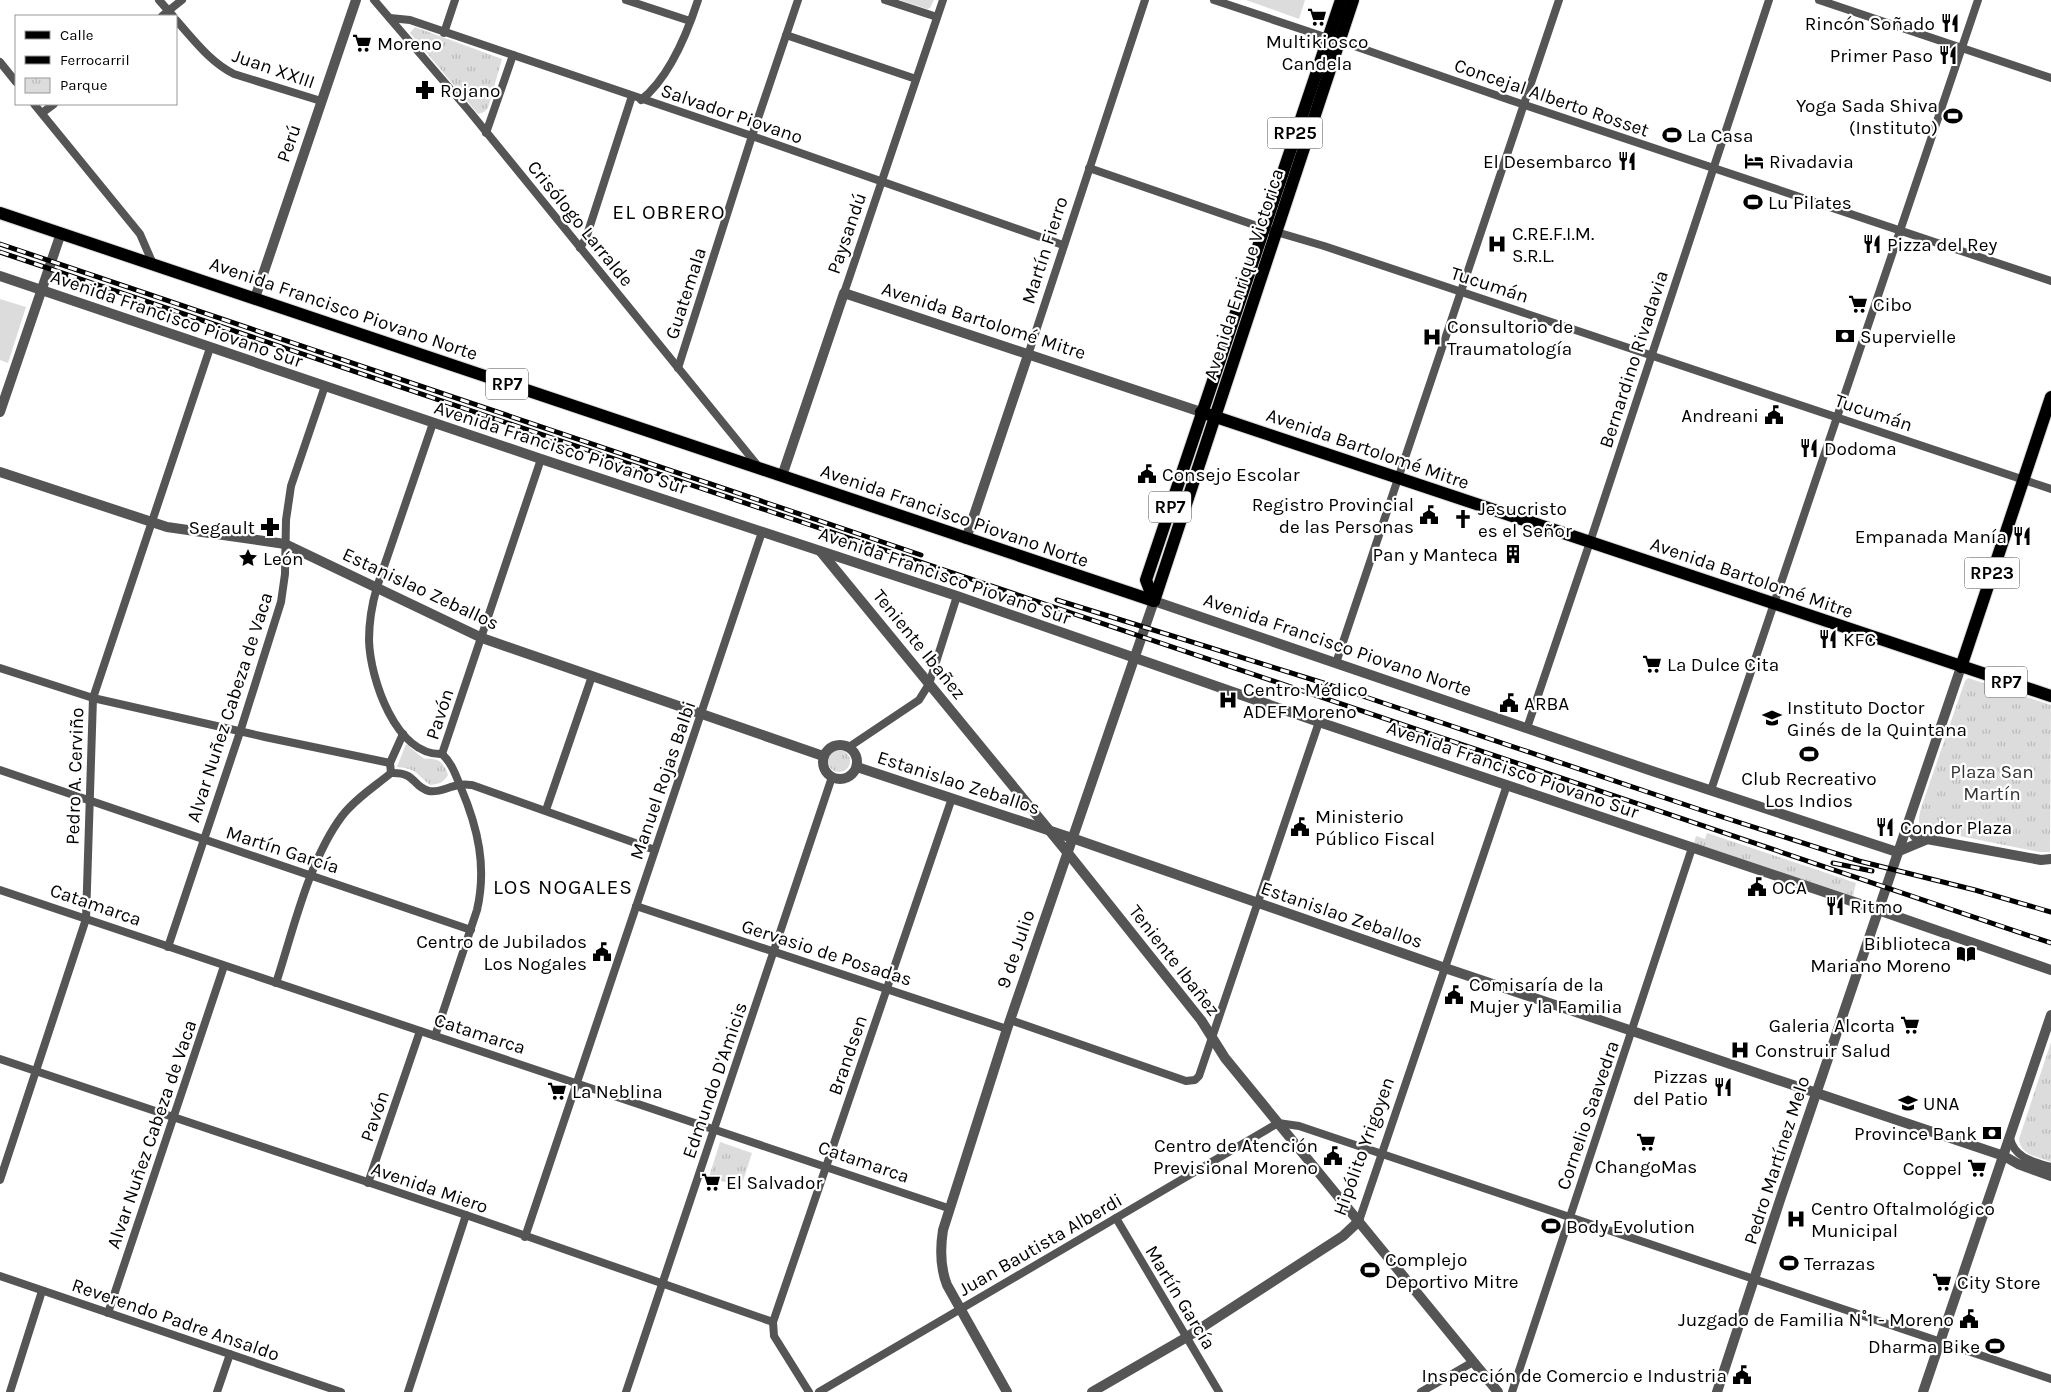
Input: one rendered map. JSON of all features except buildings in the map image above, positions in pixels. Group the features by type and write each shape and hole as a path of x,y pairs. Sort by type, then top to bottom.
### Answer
{"main road":[{"name":"Avenida Enrique Victorica","path":"1216,417 1276,231 1334,40 1340,0"},
{"name":"Avenida Enrique Victorica","path":"1201,412 1263,228 1334,40 1353,0"},
{"name":"Avenida Francisco Piovano Norte","path":"0,213 1154,601"},
{"name":"RP23","path":"1961,667 2051,396"},
{"name":"Avenida Bartolomé Mitre","path":"1201,412 2051,696"},
{"name":"RP7","path":"1154,601 1146,580 1201,412"},
{"name":"RP7","path":"1154,601 1216,417"}],"street":[{"path":"159,0 168,15 182,0"},
{"name":"Perú","path":"254,298 356,0"},
{"name":"Crisólogo Larralde","path":"374,0 486,133 760,469"},
{"path":"444,32 455,0"},
{"path":"626,0 690,21"},
{"path":"641,100 653,88 669,66 698,0"},
{"name":"Guatemala","path":"678,368 752,136 798,0"},
{"path":"885,0 937,17"},
{"name":"Paysandú","path":"782,476 943,0"},
{"name":"Martín Fierro","path":"966,539 1145,0"},
{"name":"Concejal Alberto Rosset","path":"1214,0 2051,281"},
{"path":"1336,663 1559,0"},
{"name":"Bernardino Rivadavia","path":"1527,728 1769,0"},
{"path":"1819,0 2051,78"},
{"path":"1711,790 1978,0"},
{"name":"Salvador Piovano","path":"390,18 410,20 641,100 752,136 1063,246"},
{"name":"Juan XXIII","path":"178,22 215,63 223,69 321,101"},
{"path":"786,35 916,78"},
{"path":"486,133 513,55"},
{"path":"0,62 15,81"},
{"path":"580,248 586,238 632,96"},
{"path":"35,105 140,234 153,264"},
{"path":"42,113 53,105"},
{"name":"Tucumán","path":"1089,168 1263,228 1462,292 2051,489"},
{"path":"0,412 61,233"},
{"name":"Avenida Francisco Piovano Sur","path":"0,276 432,423 957,596 1319,722 2051,970"},
{"name":"Avenida Bartolomé Mitre","path":"844,293 1201,412"},
{"name":"Pedro A. Cerviño","path":"0,1180 86,920 93,698 210,348"},
{"name":"Alvar Nuñez Cabeza de Vaca","path":"168,947 240,732 281,602 284,588 286,520 291,486 325,386"},
{"path":"432,423 372,604 369,640 372,663 387,710 403,734 427,753 442,754"},
{"name":"Pavón","path":"435,1036 471,930 481,893 482,871 479,840 451,764 442,754 541,459"},
{"name":"Estanislao Zeballos","path":"0,472 167,527 285,544 482,638 823,756"},
{"name":"Manuel Rojas Balbi","path":"525,1237 762,532"},
{"name":"Teniente Ibañez","path":"821,551 1051,831 1201,1020 1225,1058 1498,1392"},
{"path":"832,778 822,764 825,751 831,746 849,747 919,700 929,684 957,596"},
{"name":"9 de Julio","path":"959,1310 943,1274 941,1262 942,1230 948,1208 1008,1024 1154,601"},
{"name":"Avenida Francisco Piovano Norte","path":"1154,601 1898,852"},
{"name":"RP23","path":"1898,852 1961,667"},
{"path":"0,668 93,698 240,732 390,763"},
{"path":"546,810 592,676"},
{"path":"1212,1037 1319,722"},
{"path":"391,774 390,763 403,734"},
{"name":"Estanislao Zeballos","path":"832,778 848,777 853,774 857,767 857,758 849,747"},
{"name":"Estanislao Zeballos","path":"857,767 1072,838 1444,968 2004,1156 2018,1164 2051,1176"},
{"name":"Martín García","path":"0,770 471,930"},
{"path":"276,983 322,850 342,816 354,802 391,774 410,776 423,789 431,791 440,791 460,785 472,785 655,850"},
{"name":"Edmundo D'Amicis","path":"626,1392 832,778"},
{"name":"Hipólito Yrigoyen","path":"1092,1392 1187,1337 1343,1236 1359,1220 1507,785"},
{"name":"Brandsen","path":"773,1322 952,798"},
{"path":"1909,824 1911,831 1916,837 2049,861"},
{"path":"1898,852 1928,839"},
{"name":"Cornelio Saavedra","path":"1512,1392 1692,848"},
{"name":"Pedro Martínez Melo","path":"1717,1392 1898,852"},
{"name":"Catamarca","path":"0,890 948,1208"},
{"name":"Gervasio de Posadas","path":"636,906 887,989 1008,1024 1186,1081 1195,1080 1199,1076 1212,1037"},
{"name":"Alvar Nuñez Cabeza de Vaca","path":"108,1313 175,1118 224,966"},
{"path":"1923,1392 2051,1015"},
{"name":"Pavón","path":"368,1182 420,1031"},
{"name":"Avenida Miero","path":"0,1059 368,1182 773,1322"},
{"path":"1278,1123 1299,1126 2051,1379"},
{"name":"Juan Bautista Alberdi","path":"819,1392 1278,1123"},
{"path":"2010,1138 2011,1146 2017,1153 2029,1160 2051,1167"},
{"path":"408,1392 466,1216"},
{"name":"Martín García","path":"1116,1218 1219,1392"},
{"name":"Reverendo Padre Ansaldo","path":"0,1276 341,1392"},
{"path":"10,1392 42,1291"},
{"path":"959,1310 1007,1392"},
{"path":"773,1322 774,1336 809,1392"},
{"path":"217,1392 230,1354"},
{"path":"1421,1392 1473,1362"}],"green space":[{"path":"900,0 934,0 930,8 927,9"},
{"path":"1246,0 1305,0 1299,19"},
{"path":"415,27 502,59 488,108 484,112 478,114 410,33"},
{"path":"0,299 26,307 8,363 0,360"},
{"name":"Plaza San Martín","path":"1968,678 2051,705 2050,852 2039,852 1945,833 1923,828 1919,825 1921,808 1965,681"},
{"path":"406,744 424,759 439,761 444,766 448,775 444,780 438,784 430,785 413,770 397,767"},
{"path":"839,750 847,753 850,761 847,769 839,772 831,769 828,761 831,753"},
{"path":"1707,833 1856,883 1853,896 1694,843 1696,836 1705,839"},
{"path":"2051,1042 2051,1162 2026,1152 2019,1139"},
{"path":"720,1142 752,1153 741,1187 709,1177"}],"railway":[{"path":"0,244 921,555"},
{"path":"0,252 2051,943"},
{"path":"1057,600 1330,685 1859,861 1975,890 2051,912"},
{"path":"1833,863 1872,871"}],"place":[{"name":"Multikiosco Candela","path":"1317,17"},
{"name":"Rincón Soñado","path":"1950,23"},
{"name":"Moreno","path":"362,43"},
{"name":"Primer Paso","path":"1948,55"},
{"name":"Rojano","path":"425,90"},
{"name":"Yoga Sada Shiva (Instituto)","path":"1953,116"},
{"name":"La Casa","path":"1672,135"},
{"name":"El Desembarco","path":"1627,161"},
{"name":"Rivadavia","path":"1754,161"},
{"name":"Lu Pilates","path":"1753,202"},
{"name":"C.RE.F.I.M. S.R.L.","path":"1497,244"},
{"name":"Pizza del Rey","path":"1872,244"},
{"name":"Cibo","path":"1858,304"},
{"name":"Supervielle","path":"1845,336"},
{"name":"Consultorio de Traumatología","path":"1432,337"},
{"name":"Andreani","path":"1774,415"},
{"name":"Dodoma","path":"1809,448"},
{"name":"Consejo Escolar","path":"1147,474"},
{"name":"Registro Provincial de las Personas","path":"1429,515"},
{"name":"Jesucristo es el Señor","path":"1463,519"},
{"name":"Segault","path":"270,527"},
{"name":"Empanada Manía","path":"2022,536"},
{"name":"Pan y Manteca","path":"1513,554"},
{"name":"León","path":"248,558"},
{"name":"KFC","path":"1828,639"},
{"name":"La Dulce Cita","path":"1652,664"},
{"name":"Centro Médico ADEF Moreno","path":"1228,700"},
{"name":"ARBA","path":"1509,703"},
{"name":"Instituto Doctor Ginés de la Quintana","path":"1772,718"},
{"name":"Club Recreativo Los Indios","path":"1809,754"},
{"name":"Ministerio Público Fiscal","path":"1300,827"},
{"name":"Condor Plaza","path":"1885,827"},
{"name":"OCA","path":"1757,887"},
{"name":"Ritmo","path":"1835,906"},
{"name":"Centro de Jubilados Los Nogales","path":"602,952"},
{"name":"Biblioteca Mariano Moreno","path":"1966,954"},
{"name":"Comisaría de la Mujer y la Familia","path":"1454,995"},
{"name":"Galeria Alcorta","path":"1910,1025"},
{"name":"Construir Salud","path":"1740,1050"},
{"name":"Pizzas del Patio","path":"1723,1087"},
{"name":"La Neblina","path":"557,1091"},
{"name":"UNA","path":"1908,1103"},
{"name":"Province Bank","path":"1992,1133"},
{"name":"ChangoMas","path":"1646,1142"},
{"name":"Centro de Atención Previsional Moreno","path":"1333,1156"},
{"name":"Coppel","path":"1977,1168"},
{"name":"El Salvador","path":"711,1182"},
{"name":"Centro Oftalmológico Municipal","path":"1796,1219"},
{"name":"Body Evolution","path":"1551,1226"},
{"name":"Terrazas","path":"1789,1263"},
{"name":"Complejo Deportivo Mitre","path":"1370,1270"},
{"name":"City Store","path":"1942,1282"},
{"name":"Juzgado de Familia N˚1 - Moreno","path":"1969,1319"},
{"name":"Dharma Bike","path":"1995,1346"},
{"name":"Inspección de Comercio e Industria","path":"1742,1375"}],"district":[{"name":"EL OBRERO","path":"669,212"},
{"name":"LOS NOGALES","path":"563,887"}]}
